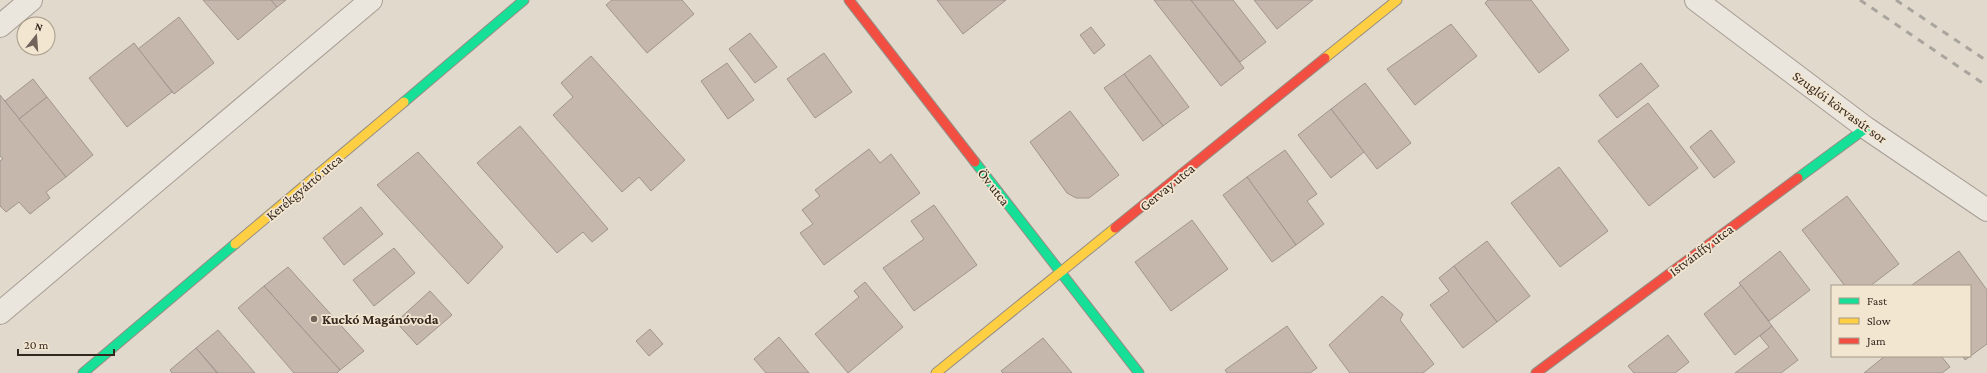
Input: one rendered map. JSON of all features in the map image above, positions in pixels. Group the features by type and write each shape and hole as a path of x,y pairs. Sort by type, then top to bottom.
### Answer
{"street":[{"path":"0,26 31,0"},
{"path":"0,313 371,0"},
{"name":"Kerékgyártó utca","path":"83,373 524,0"},
{"name":"Öv utca","path":"849,0 1139,373"},
{"name":"Gervay utca","path":"936,373 1397,0"},
{"name":"Szuglói körvasút sor","path":"1696,0 1866,128 1987,210"},
{"name":"Istvánffy utca","path":"1536,373 1866,128"}],"building":[{"path":"203,0 271,0 277,7 238,40"},
{"path":"271,0 286,0 277,7"},
{"path":"612,0 682,0 694,14 647,53 606,5"},
{"path":"937,0 1006,0 963,34"},
{"path":"1154,0 1191,0 1244,68 1221,86"},
{"path":"1191,0 1233,0 1266,42 1240,62"},
{"path":"1254,0 1313,0 1277,29"},
{"path":"1488,0 1531,0 1569,50 1539,73 1485,3"},
{"path":"179,17 214,63 174,94 138,49"},
{"path":"1451,24 1477,56 1415,105 1387,69"},
{"path":"1091,27 1105,45 1094,54 1080,35"},
{"path":"750,33 777,67 755,83 729,49"},
{"path":"134,43 172,92 127,127 89,78"},
{"path":"824,53 852,92 815,118 787,79"},
{"path":"1150,55 1189,107 1163,126 1124,74"},
{"path":"591,56 685,160 651,191 639,177 622,192 553,115 573,97 561,83"},
{"path":"727,63 754,100 728,119 701,81"},
{"path":"1641,63 1659,86 1617,118 1599,95"},
{"path":"1124,74 1163,126 1143,141 1104,88"},
{"path":"33,79 47,97 19,119 5,101"},
{"path":"1365,83 1411,143 1377,169 1331,109"},
{"path":"0,95 66,177 46,192 50,198 30,214 19,202 6,212 0,206 0,161 3,159 0,156"},
{"path":"47,97 93,155 66,177 19,119"},
{"path":"1648,103 1698,168 1649,206 1598,141"},
{"path":"1331,109 1364,152 1331,178 1298,135"},
{"path":"1070,111 1119,175 1089,198 1076,198 1067,193 1030,142"},
{"path":"520,126 608,229 592,242 583,232 557,253 477,163"},
{"path":"1711,130 1735,162 1714,178 1690,147"},
{"path":"869,149 880,163 891,154 920,193 824,265 800,233 813,224 802,210 820,196 815,190"},
{"path":"1285,150 1317,194 1307,201 1324,224 1296,245 1247,177"},
{"path":"418,152 503,247 468,284 377,185"},
{"path":"1559,167 1608,231 1560,267 1511,203"},
{"path":"1247,177 1296,245 1272,262 1223,195"},
{"path":"1847,196 1899,264 1871,285 1844,285 1802,230"},
{"path":"934,205 977,265 914,311 883,268 924,239 911,221"},
{"path":"361,207 383,234 344,265 323,238"},
{"path":"1192,220 1228,269 1171,311 1135,262"},
{"path":"1487,241 1530,296 1497,322 1454,266"},
{"path":"394,248 415,273 374,306 353,280"},
{"path":"1780,251 1810,290 1769,321 1739,283"},
{"path":"1959,251 1987,290 1987,344 1971,356 1971,285 1912,285"},
{"path":"1454,266 1497,322 1463,348 1430,305 1449,291 1439,278"},
{"name":"Kuckó Magánóvoda","path":"288,267 364,351 340,370 264,286"},
{"path":"865,282 903,327 848,373 815,334 859,297 854,291"},
{"path":"1741,285 1772,326 1735,355 1704,314"},
{"path":"264,286 340,370 337,373 294,373 238,308"},
{"path":"430,291 452,315 417,345 396,322"},
{"path":"1382,296 1403,314 1400,320 1434,364 1423,373 1350,373 1329,345"},
{"path":"1287,326 1317,368 1310,373 1227,373 1225,370"},
{"path":"1772,326 1798,360 1781,373 1735,373 1769,347 1760,336"},
{"path":"650,329 663,344 649,356 636,341"},
{"path":"218,330 255,373 218,373 196,348"},
{"path":"1668,335 1689,362 1675,373 1634,373 1628,366"},
{"path":"779,337 809,373 766,373 754,359"},
{"path":"1043,338 1072,373 1003,373 1001,371"},
{"path":"196,348 217,373 172,373 170,370"},
{"path":"1884,357 1942,357 1950,367 1942,373 1864,373"}],"railway":[{"path":"1860,0 1987,86"},
{"path":"1896,0 1987,61"}],"traffic: fast":[{"path":"404,102 524,0"},
{"path":"1798,178 1866,128"},
{"path":"975,162 1139,373"},
{"path":"83,373 235,244"}],"traffic: slow":[{"path":"1325,58 1397,0"},
{"path":"235,244 404,102"},
{"path":"936,373 1115,228"}],"traffic: jam":[{"path":"849,0 975,162"},
{"path":"1115,228 1325,58"},
{"path":"1536,373 1798,178"}],"place":[{"name":"Kuckó Magánóvoda","path":"314,319"}]}
